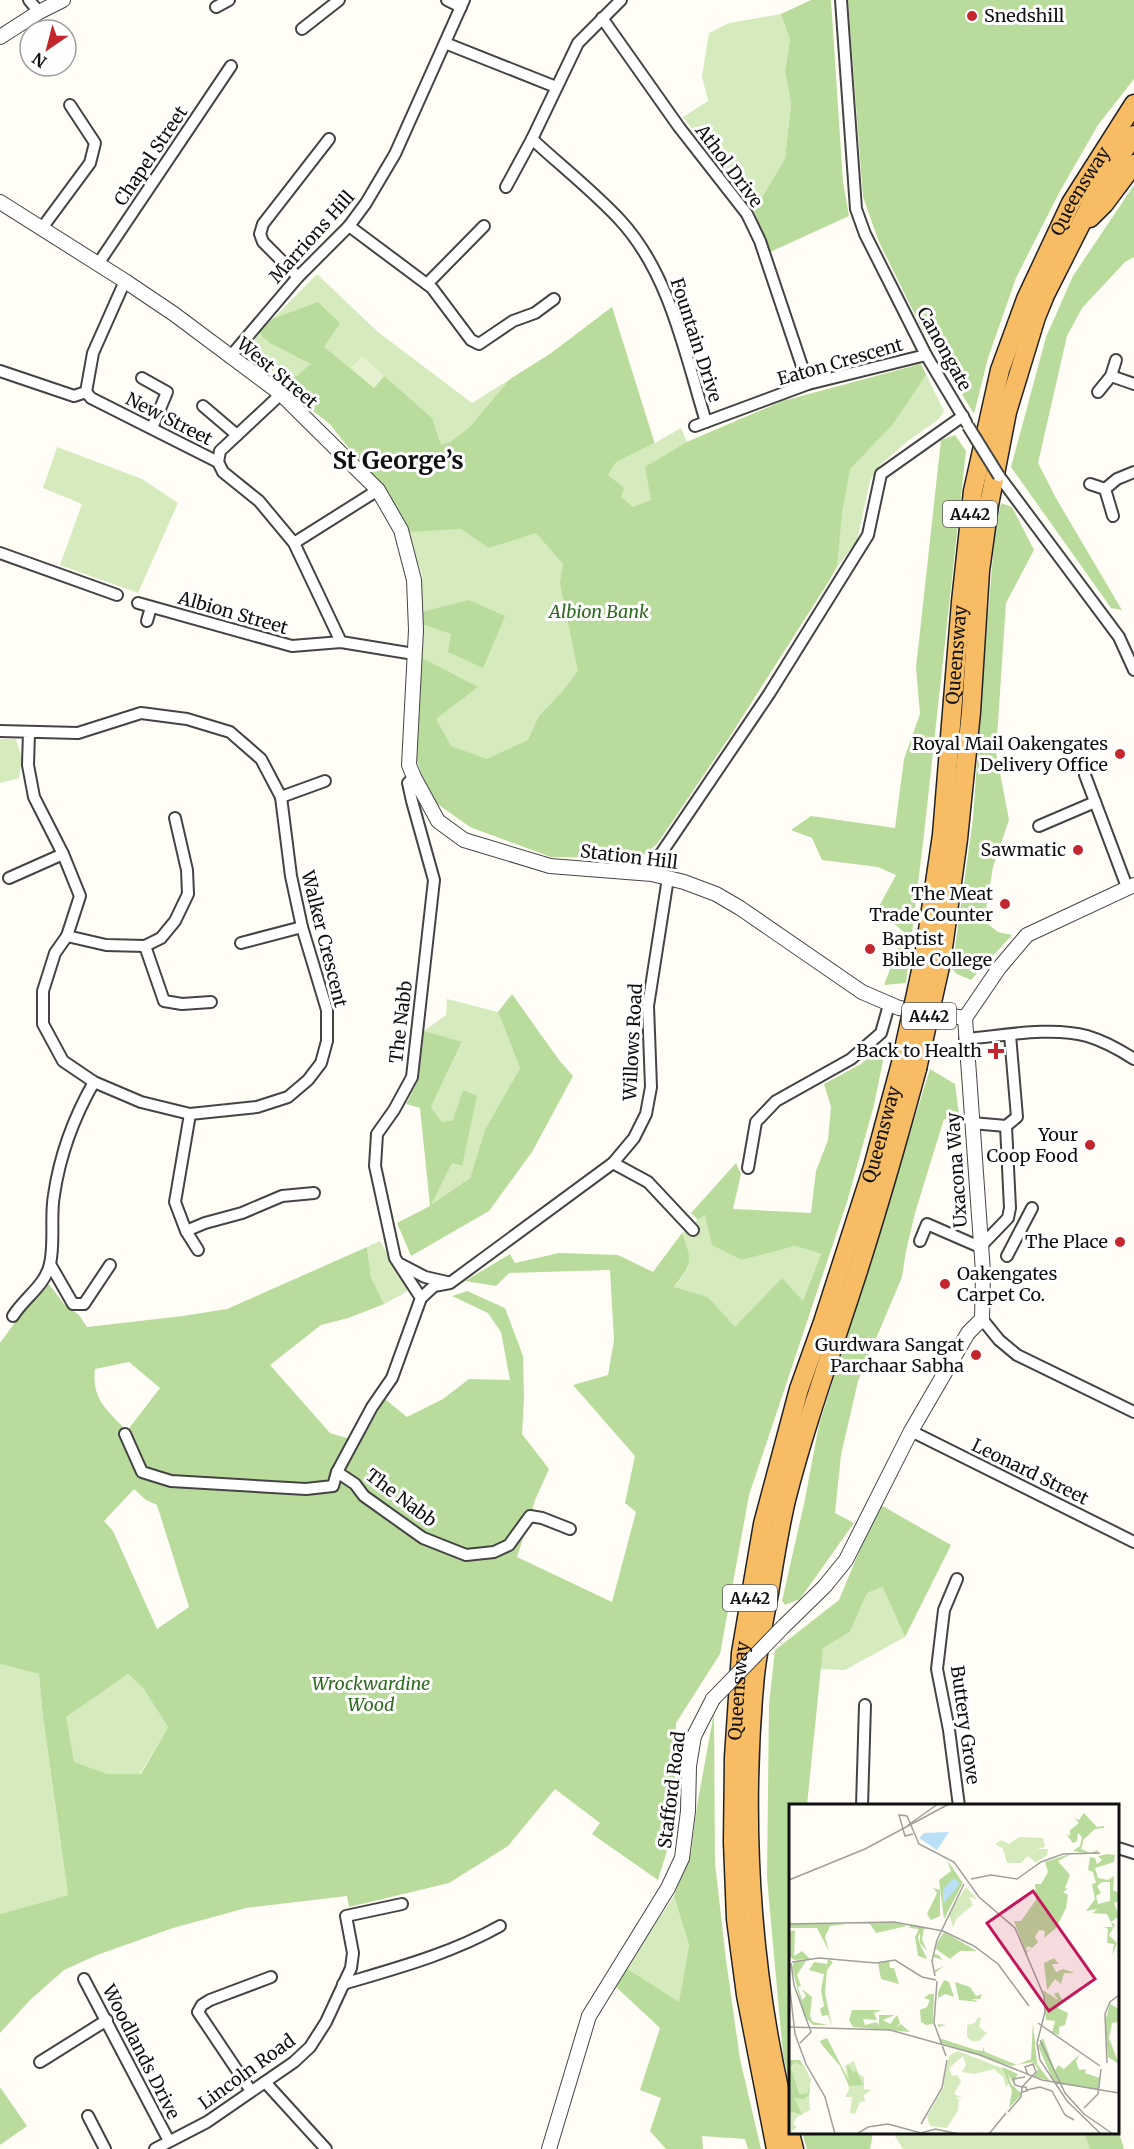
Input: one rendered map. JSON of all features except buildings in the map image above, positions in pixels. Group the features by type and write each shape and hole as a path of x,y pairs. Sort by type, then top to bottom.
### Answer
{"highway":[{"name":"Queensway","path":"932,960 973,491 1000,370 1026,299 1071,203 1134,104"},
{"name":"Queensway","path":"789,2130 764,2004 754,1922 750,1841 750,1762 756,1673 786,1501 818,1392 889,1172 909,1066 958,839 971,712 980,571 1006,412 1036,317 1099,188 1134,135"},
{"name":"A442","path":"1075,234 1104,204 1134,164"},
{"name":"Queensway","path":"776,2149 746,1995 736,1919 733,1842 734,1757 741,1653 763,1524 799,1389 909,1066"},
{"name":"Queensway","path":"790,2134 794,2149"}],"street":[{"path":"29,0 39,12"},
{"path":"0,37 39,12 63,0"},
{"path":"216,7 229,0"},
{"path":"302,29 339,0"},
{"path":"447,0 462,3"},
{"path":"506,187 578,43 621,0"},
{"name":"Canongate","path":"841,0 856,209 865,234 926,355 965,421 999,476 1119,637 1134,670"},
{"name":"Marrions Hill","path":"230,357 298,277 349,226 366,203 395,154 462,3"},
{"name":"Athol Drive","path":"602,18 679,127 747,214 760,241 808,384"},
{"path":"445,43 556,87"},
{"name":"Chapel Street","path":"98,264 231,66"},
{"path":"42,228 90,163 94,150 95,143 70,105"},
{"path":"298,277 263,242 260,234 263,224 329,139"},
{"name":"Fountain Drive","path":"532,139 621,221 656,272 682,343 701,424"},
{"name":"West Street","path":"0,202 125,281 281,394 378,490 401,530 414,580 416,630 414,654"},
{"path":"349,226 427,284 471,340 479,344 513,321 534,313 554,299"},
{"path":"427,284 484,226"},
{"path":"86,392 93,353 125,281"},
{"name":"Eaton Crescent","path":"701,424 808,384 926,355"},
{"path":"1098,392 1111,376 1116,360"},
{"name":"New Street","path":"0,371 74,396 86,392 91,398 218,462 223,471 259,501 294,543 340,642"},
{"path":"1111,376 1134,384"},
{"path":"142,378 167,392 152,428"},
{"path":"218,462 220,451 281,394"},
{"path":"203,406 237,435"},
{"path":"652,874 656,861 710,784 868,536 881,474 965,421"},
{"path":"1105,489 1117,479 1134,472"},
{"path":"1090,484 1105,489"},
{"path":"1105,489 1113,516"},
{"path":"294,543 378,490"},
{"path":"0,553 117,594"},
{"name":"Albion Street","path":"138,603 292,646 340,642 414,654"},
{"name":"Albion Street","path":"147,621 151,607"},
{"name":"Station Hill","path":"414,654 409,765 438,821 464,840 549,866 652,874 684,882 716,894 740,908 862,992 899,1008 965,1018"},
{"name":"Walker Crescent","path":"0,731 78,733 141,713 187,719 230,732 261,759 281,797 291,876 302,927 327,1010 327,1041 321,1063 308,1080 288,1097 257,1107 190,1114 141,1102 94,1082 63,1060 43,1024 43,991 55,953 67,936 81,896 34,797 28,765 29,732"},
{"path":"965,1018 999,968 1027,935 1131,886 1085,775"},
{"name":"The Nabb","path":"125,1434 142,1472 171,1481 306,1489 333,1486 337,1472 372,1407 392,1378 421,1298 395,1258 375,1166 377,1134 394,1110 412,1077 434,880 411,801 408,783 414,777"},
{"path":"281,797 325,781"},
{"path":"1039,826 1095,802"},
{"path":"67,936 106,945 145,946 161,938 175,921 188,894 187,870 175,818"},
{"path":"9,878 63,854"},
{"name":"Willows Road","path":"450,1283 613,1163 634,1138 646,1114 651,1087 648,1006 668,878"},
{"path":"241,943 302,927"},
{"path":"145,946 164,1001 182,1004 211,1002"},
{"path":"747,1168 756,1122 776,1101 859,1053 881,1033 889,1005"},
{"name":"Uxacona Way","path":"965,1018 983,1272 982,1318"},
{"path":"965,1039 1056,1032 1086,1036 1117,1048 1134,1059"},
{"path":"972,1123 1006,1126 1017,1117 1010,1035"},
{"path":"13,1316 21,1303 32,1295 44,1279 50,1264 54,1195 63,1156 77,1111 94,1082"},
{"path":"190,1114 175,1202 186,1231 198,1250"},
{"path":"920,1241 927,1224 980,1247 1008,1218 1010,1208 1006,1126"},
{"path":"613,1163 648,1182 693,1230"},
{"path":"186,1231 242,1213 282,1196 314,1193"},
{"path":"1007,1256 1032,1208"},
{"path":"1008,1218 1022,1228"},
{"path":"50,1264 73,1304 84,1304 110,1266"},
{"path":"400,1264 425,1277 450,1283"},
{"path":"421,1298 434,1286 450,1283"},
{"path":"982,1318 999,1340 1017,1355 1134,1412"},
{"name":"Stafford Road","path":"549,2149 589,2016 668,1888 682,1858 687,1822 689,1766 694,1736 713,1699 825,1586 846,1560 911,1431 968,1333 982,1318"},
{"name":"Leonard Street","path":"911,1431 1134,1542"},
{"name":"The Nabb","path":"337,1472 355,1484 364,1496 423,1538 466,1555 494,1552 509,1545 530,1516 542,1518 570,1529"},
{"name":"Buttery Grove","path":"957,1579 944,1610 937,1669 949,1730 959,1804"},
{"path":"862,1804 865,1706"},
{"path":"1119,1848 1134,1853"},
{"name":"Lincoln Road","path":"155,2149 207,2122 294,2062 310,2047 326,2022 351,1968 353,1953 346,1916 402,1904"},
{"path":"343,1984 436,1956 495,1933"},
{"path":"251,2091 198,2012 202,2005 210,2000 271,1977"},
{"name":"Woodlands Drive","path":"84,1978 169,2142"},
{"path":"40,2062 107,2020"},
{"path":"265,2082 326,2149"},
{"path":"88,2116 105,2149"}],"green space":[{"path":"811,0 831,0 843,182 849,216 770,252 754,211 785,159 791,104 785,71 790,40 781,14"},
{"path":"848,0 1134,0 1134,79 1098,125 1060,191 1016,278 988,358 974,414 922,329 879,242 863,197"},
{"path":"781,14 790,40 785,71 791,104 785,160 754,211 683,117 708,101 702,76 709,33 729,23"},
{"path":"1134,185 1134,257 1125,262 1082,308 1067,336 1038,463 1057,500 1122,610 1111,608 1011,467 1046,337 1073,276"},
{"name":"Albion Bank","path":"317,274 378,332 472,403 550,354 612,307 655,443 681,428 687,442 783,401 921,364 944,411 939,419 880,465 870,481 857,541 838,566 732,733 657,844 639,858 551,857 470,827 422,775 417,760 422,698 422,575 400,513 330,424 253,363 248,350 259,333"},
{"name":"Albion Bank","path":"318,302 340,323 324,347 374,388 384,376 432,418 441,445 450,442 469,428 510,379 550,354 612,307 654,443 616,462 608,475 624,488 621,497 633,507 651,500 645,467 687,442 783,401 921,364 926,375 893,424 850,469 842,513 837,566 829,581 732,733 657,844 639,858 551,857 470,827 436,803 417,760 422,658 478,687 436,719 451,746 487,759 528,740 539,716 578,671 560,583 563,564 536,533 489,548 461,529 407,532 400,513 330,424 283,387 311,364 270,343 259,333 272,319"},
{"path":"362,356 384,376 374,388 351,368"},
{"path":"955,435 966,451 906,983 884,985 904,932 877,910 896,875 878,867 822,860 812,838 791,830 811,816 895,828 904,759 920,714 916,668 941,440"},
{"path":"57,447 142,479 178,503 138,593 60,565 82,504 43,488"},
{"path":"1001,503 1012,507 1034,550 1006,603 996,752 1009,820 993,867 984,921 998,932 1012,935 971,980 957,974 952,969 973,819 995,531"},
{"path":"469,600 505,616 483,668 448,652 451,634 422,624 422,612"},
{"path":"0,739 16,739 22,758 19,778 0,783"},
{"path":"512,994 573,1076 532,1152 489,1211 411,1256 397,1223 430,1206 420,1108 406,1104 419,1079 424,1031 462,1042 431,1107 442,1122 453,1120 463,1090 477,1096 462,1166 452,1163 431,1205 470,1178 485,1130 520,1068 498,1012"},
{"path":"447,999 498,1012 520,1068 485,1131 470,1178 430,1206 452,1163 462,1166 453,1120 442,1122 431,1107 462,1043 424,1031 446,1015"},
{"name":"Wrockwardine Wood","path":"887,1041 874,1105 847,1202 749,1495 720,1654 676,1723 674,1828 658,1880 592,1834 600,1823 555,1789 508,1846 449,1883 349,1907 347,1896 246,1908 173,1928 97,1955 64,1970 30,2000 0,2033 0,1914 68,1895 39,1674 0,1664 0,1343 24,1310 49,1284 64,1304 79,1315 87,1327 227,1309 367,1247 371,1277 384,1304 348,1318 321,1325 270,1365 330,1433 347,1438 358,1446 385,1399 407,1417 443,1399 469,1379 510,1380 501,1332 488,1313 452,1296 467,1291 505,1308 523,1356 522,1434 549,1469 535,1500 517,1557 612,1602 636,1512 625,1503 635,1456 573,1385 608,1375 614,1340 610,1270 509,1273 496,1286 465,1281 510,1254 515,1263 559,1253 618,1255 653,1272 682,1233 688,1250 689,1262 674,1287 708,1297 735,1327 782,1278 803,1301 821,1254 795,1246 742,1260 712,1245 705,1215 698,1220 691,1213 736,1163 741,1174 733,1209 811,1213 816,1171 828,1140 831,1107 824,1084 861,1064","holes":["129,1362 160,1388 127,1431 102,1404 94,1379 95,1369","134,1489 146,1500 157,1505 189,1607 157,1629 113,1531 104,1521","128,1674 143,1688 168,1727 141,1774 108,1774 74,1762 66,1717"]},
{"path":"930,1069 955,1084 959,1131 952,1119 944,1119 915,1213 902,1277 858,1381 841,1455 835,1513 854,1523 800,1599 785,1605 782,1601 819,1425"},
{"path":"704,1215 742,1260 795,1246 821,1254 803,1302 782,1278 735,1328 708,1297 674,1288 685,1273 689,1262 682,1233"},
{"path":"380,1241 408,1291 384,1304 371,1277 367,1247"},
{"path":"879,1504 951,1545 905,1637 883,1587 867,1593 850,1632 823,1648 807,1804 789,1804 789,2081 783,2055 767,1878 769,1704 775,1650 839,1600"},
{"path":"884,1587 905,1637 845,1670 820,1669 823,1648 850,1632 867,1593"},
{"path":"0,1664 39,1674 68,1895 0,1914"},
{"path":"128,1674 143,1688 168,1727 140,1774 108,1774 73,1762 65,1717"},
{"path":"714,1712 715,1863 740,2059 761,2149 748,2149 745,2139 702,2136 703,2149 666,2149 650,2131 661,2098 640,2090 660,2028 615,1986 626,1968 679,2002 689,1945 674,1896 691,1853"},
{"path":"674,1896 689,1945 679,2003 626,1968"},
{"path":"0,2087 27,2126 0,2145"},
{"path":"1119,2132 1124,2149 1090,2149 1084,2134"},
{"path":"803,2134 873,2134 870,2149 807,2149"},
{"path":"894,2134 1084,2134 1090,2149 903,2149"}],"place":[{"name":"Snedshill","path":"972,16"},
{"name":"Royal Mail Oakengates Delivery Office","path":"1120,754"},
{"name":"Sawmatic","path":"1078,850"},
{"name":"The Meat Trade Counter","path":"1005,904"},
{"name":"Baptist Bible College","path":"870,949"},
{"name":"Back to Health","path":"996,1051"},
{"name":"Your Coop Food","path":"1090,1145"},
{"name":"The Place","path":"1120,1242"},
{"name":"Oakengates Carpet Co.","path":"945,1284"},
{"name":"Gurdwara Sangat Parchaar Sabha","path":"976,1355"}],"district":[{"name":"St George’s","path":"398,461"}]}
